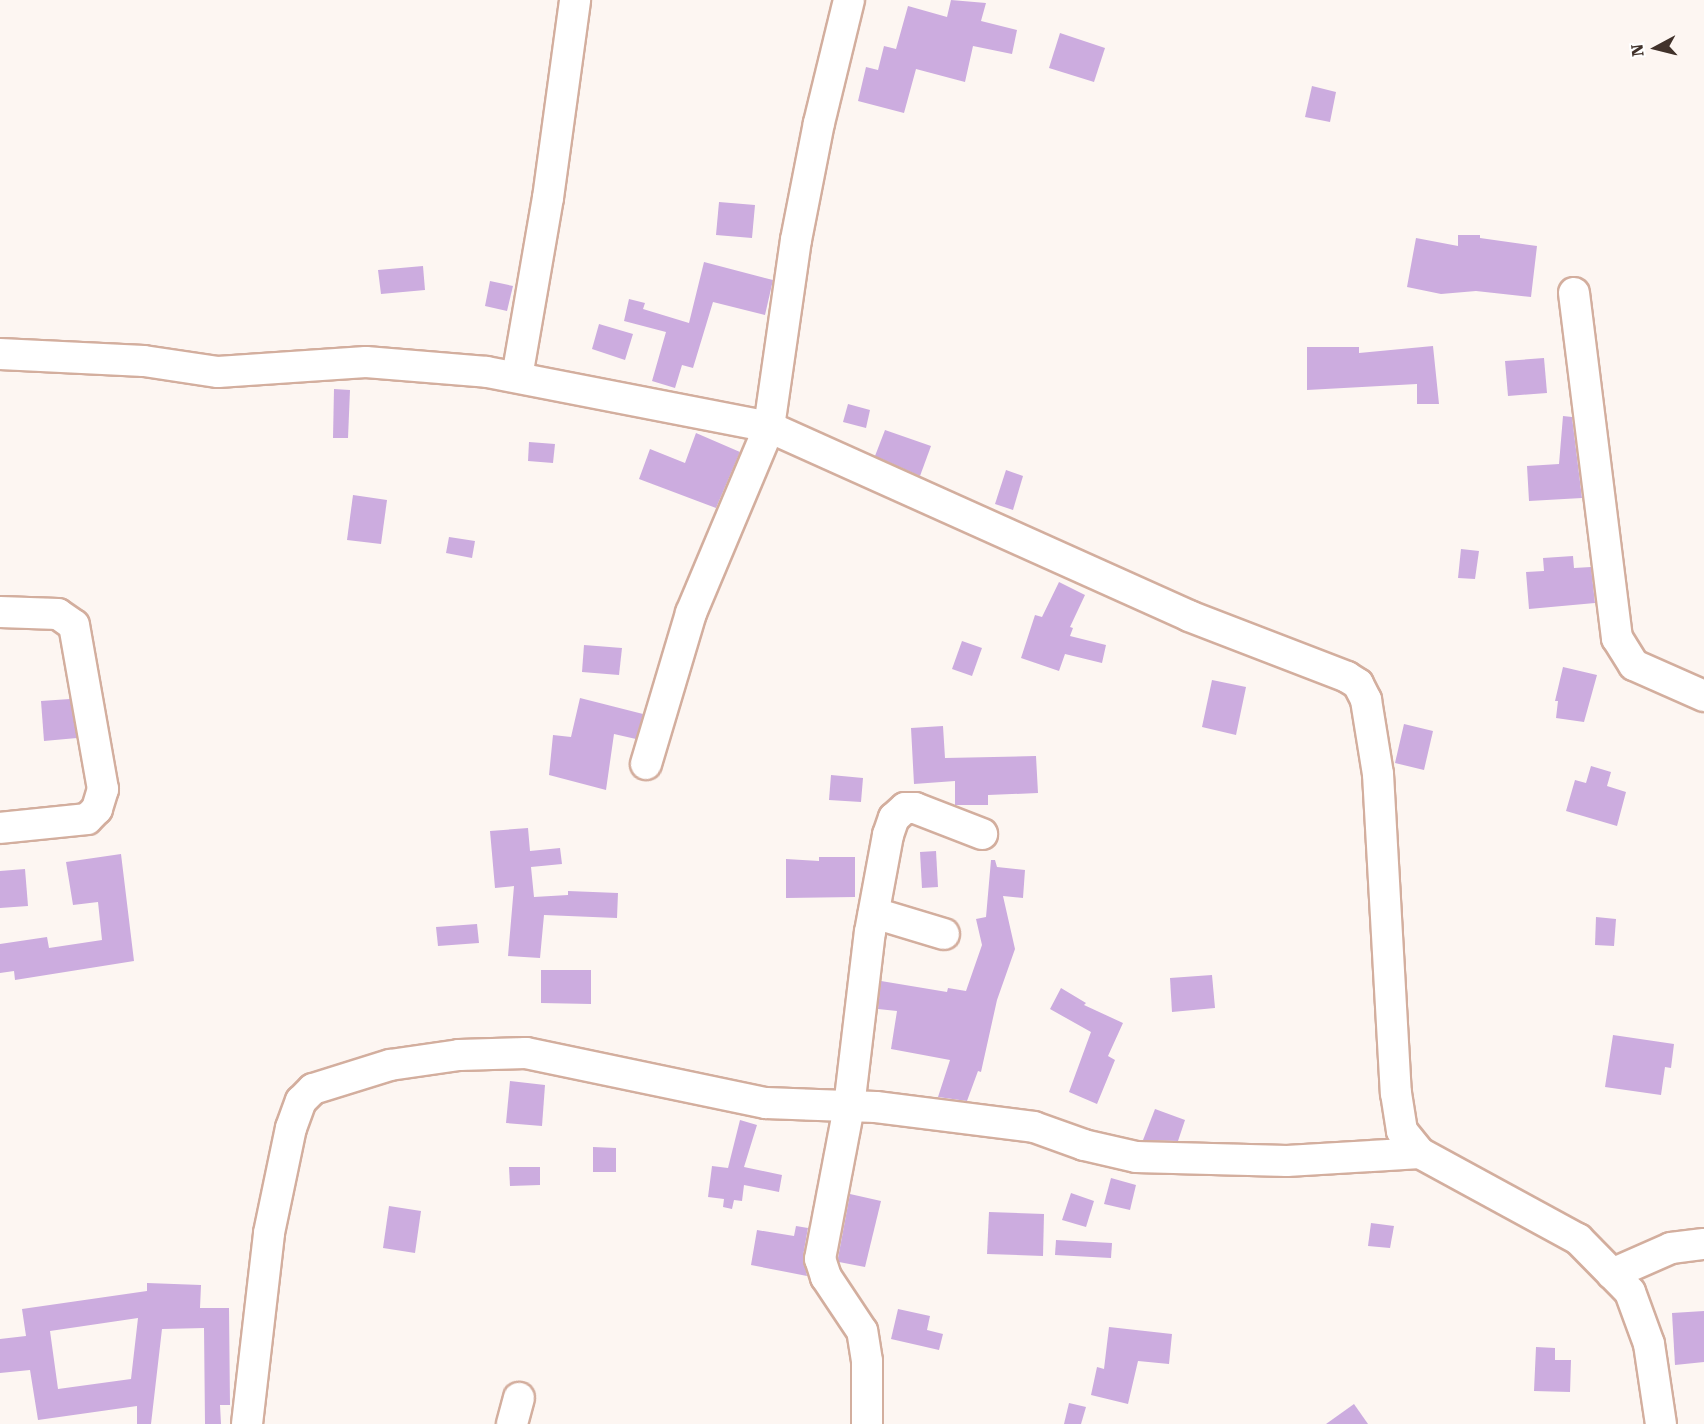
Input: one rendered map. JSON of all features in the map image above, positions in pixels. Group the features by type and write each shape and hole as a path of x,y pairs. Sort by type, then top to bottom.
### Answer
{"street":[{"path":"517,377 548,198 575,0"},
{"path":"646,764 691,613 769,427 796,240 819,123 849,0"},
{"path":"1574,293 1617,638 1634,665 1704,696"},
{"path":"0,354 144,361 218,372 366,362 517,377 769,427 1189,616 1358,684 1372,724 1378,774 1396,1093 1402,1131 1419,1153 1578,1239 1630,1292 1649,1344 1661,1424"},
{"path":"0,612 58,614 74,625 103,789 97,809 87,819 0,828"},
{"path":"867,1424 867,1361 862,1331 826,1277 820,1259 849,1107 874,913 890,828 894,818 905,808 915,808 982,834"},
{"path":"874,913 944,934"},
{"path":"247,1424 272,1221 291,1128 301,1101 313,1089 390,1065 459,1055 526,1053 766,1103 897,1109 1034,1127 1084,1145 1136,1157 1287,1161 1419,1153"},
{"path":"1612,1274 1671,1248 1704,1244"}],"building":[{"path":"951,0 986,3 981,21 1017,30 1012,54 973,46 965,82 916,69 904,113 858,101 866,67 878,70 884,46 896,49 908,6 947,17"},
{"path":"1060,33 1105,48 1094,82 1049,68"},
{"path":"1312,86 1336,92 1330,122 1305,117"},
{"path":"719,202 755,205 752,238 716,235"},
{"path":"1458,235 1480,235 1480,238 1537,246 1531,297 1476,291 1441,294 1407,287 1416,238 1458,246"},
{"path":"704,262 773,280 765,315 713,302 693,368 682,365 675,388 652,381 666,332 624,321 629,299 645,303 643,309 689,323"},
{"path":"423,266 425,290 381,294 378,270"},
{"path":"490,281 513,286 507,311 485,306"},
{"path":"599,324 633,334 625,360 592,349"},
{"path":"1433,346 1439,404 1417,404 1417,384 1307,390 1307,347 1359,347 1359,353"},
{"path":"1544,358 1547,393 1508,396 1505,361"},
{"path":"334,389 350,390 348,438 333,438"},
{"path":"848,404 870,410 866,428 843,422"},
{"path":"1563,416 1572,417 1582,498 1529,501 1527,466 1559,464"},
{"path":"885,430 931,446 920,476 875,456"},
{"path":"696,433 740,452 716,508 639,479 650,449 685,463"},
{"path":"529,442 555,444 553,463 528,461"},
{"path":"1006,470 1023,476 1013,510 995,504"},
{"path":"353,495 387,500 381,544 347,540"},
{"path":"449,537 475,541 472,558 446,553"},
{"path":"1461,549 1479,551 1475,579 1458,578"},
{"path":"1573,556 1574,568 1591,567 1595,603 1529,609 1526,572 1544,571 1543,558"},
{"path":"1059,582 1085,595 1070,627 1073,628 1070,636 1106,645 1102,663 1065,654 1059,671 1021,658 1035,615 1042,617"},
{"path":"962,641 982,648 972,676 952,669"},
{"path":"584,645 622,648 619,675 582,672"},
{"path":"1563,667 1597,675 1584,722 1556,718 1558,701 1555,701"},
{"path":"1212,680 1246,687 1236,735 1202,727"},
{"path":"580,698 643,714 636,739 614,734 606,790 549,775 553,735 571,737"},
{"path":"70,699 77,738 44,741 41,701"},
{"path":"1404,724 1433,731 1424,770 1395,763"},
{"path":"943,726 945,758 1036,756 1038,793 988,795 988,805 955,805 955,781 914,784 911,728"},
{"path":"1591,766 1611,772 1607,786 1626,792 1617,826 1566,811 1575,780 1586,783"},
{"path":"831,775 863,778 861,802 829,800"},
{"path":"528,828 530,851 560,848 562,864 531,867 534,897 568,895 568,891 618,893 617,918 544,915 540,958 508,956 514,886 495,888 490,831"},
{"path":"936,851 938,887 922,888 920,852"},
{"path":"121,854 134,961 15,980 14,971 0,973 0,944 47,937 49,948 102,940 98,902 73,905 66,862"},
{"path":"819,857 855,857 855,897 786,898 786,859 819,861"},
{"path":"991,860 995,860 997,867 1025,870 1023,898 1003,896 1015,949 997,1000 981,1072 978,1071 967,1101 938,1097 950,1060 891,1049 897,1011 878,1009 881,981 947,992 948,988 966,991 982,945 976,919 986,917"},
{"path":"25,869 28,906 0,908 0,871"},
{"path":"1596,917 1616,919 1614,946 1595,945"},
{"path":"477,924 479,943 438,946 436,927"},
{"path":"541,970 591,970 591,1004 541,1003"},
{"path":"1212,975 1215,1008 1172,1012 1170,978"},
{"path":"1061,988 1086,1003 1084,1005 1123,1023 1108,1056 1115,1060 1097,1104 1069,1092 1091,1032 1050,1009"},
{"path":"1613,1035 1674,1044 1671,1068 1665,1067 1661,1095 1605,1087"},
{"path":"510,1081 545,1085 542,1126 506,1123"},
{"path":"1155,1109 1185,1120 1178,1141 1143,1140"},
{"path":"740,1120 757,1125 744,1167 782,1175 779,1192 744,1185 742,1201 734,1200 732,1209 723,1207 724,1199 708,1197 712,1166 728,1168"},
{"path":"593,1147 616,1148 616,1172 593,1172"},
{"path":"509,1167 540,1167 540,1185 510,1186"},
{"path":"1111,1178 1136,1185 1130,1210 1104,1204"},
{"path":"1071,1193 1094,1201 1086,1227 1062,1220"},
{"path":"850,1194 881,1201 865,1267 839,1262 838,1258"},
{"path":"389,1206 421,1211 415,1253 383,1248"},
{"path":"989,1212 1044,1214 1043,1256 987,1254"},
{"path":"1371,1223 1394,1226 1390,1248 1368,1246"},
{"path":"796,1226 808,1228 803,1256 807,1276 751,1265 757,1230 794,1236"},
{"path":"1056,1240 1112,1243 1111,1258 1055,1255"},
{"path":"147,1283 201,1285 200,1308 229,1308 230,1405 220,1405 221,1424 205,1424 204,1328 162,1329 151,1424 137,1424 137,1406 38,1420 30,1370 0,1373 0,1339 26,1336 22,1309 147,1291","holes":["138,1318 131,1379 58,1389 50,1331"]},
{"path":"898,1309 930,1316 927,1330 943,1334 939,1350 891,1339"},
{"path":"1704,1311 1704,1362 1675,1365 1672,1313"},
{"path":"1109,1327 1172,1334 1169,1364 1138,1361 1128,1404 1091,1395 1097,1367 1104,1369"},
{"path":"1536,1347 1555,1348 1555,1360 1571,1360 1570,1392 1534,1391"},
{"path":"1069,1403 1086,1407 1081,1424 1064,1424"},
{"path":"1354,1404 1368,1424 1326,1424"}]}
